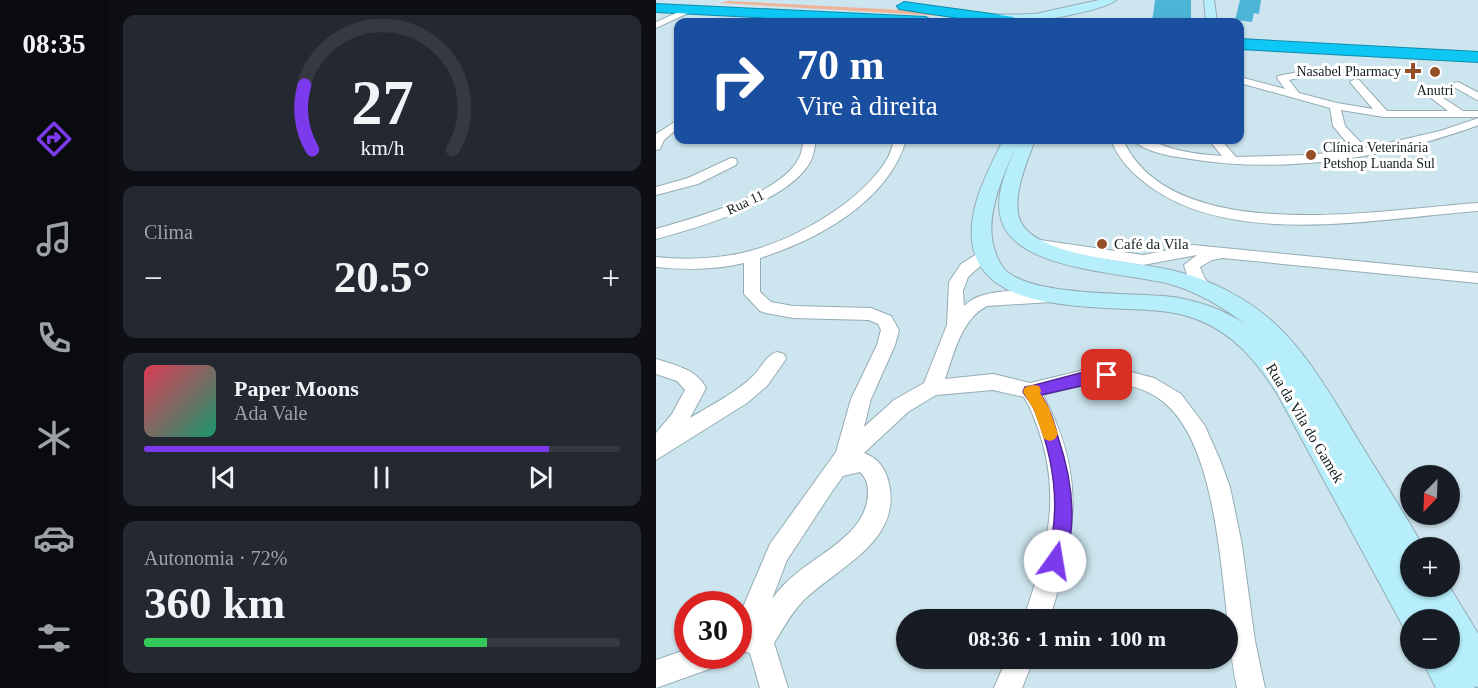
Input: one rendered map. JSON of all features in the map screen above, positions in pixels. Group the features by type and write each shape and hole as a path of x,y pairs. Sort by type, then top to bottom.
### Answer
{"highway":[{"path":"656,8 693,9 708,5 875,18"},
{"path":"894,6 983,18"},
{"path":"1244,42 1478,55"}],"main road":[{"path":"1038,18 1111,0"},
{"path":"1209,0 1211,18"},
{"name":"Rua da Vila do Gamek","path":"1009,144 988,195 982,226 996,273 1005,280 1029,291 1174,305 1205,314 1244,336 1261,352 1278,375 1412,609"},
{"name":"Rua da Vila do Gamek","path":"1026,144 1010,189 1009,204 1016,231 1033,244 1077,259 1146,271 1203,287 1261,323 1284,348 1336,426 1400,537"},
{"name":"Rua da Vila do Gamek","path":"988,252 1009,245 1033,244"},
{"name":"Rua da Vila do Gamek","path":"1060,295 1079,291 1091,280 1088,268 1077,259"},
{"path":"1460,639 1478,670"},
{"path":"1445,669 1456,688"}],"street":[{"path":"656,25 693,9"},
{"path":"1296,96 1282,78 1303,74"},
{"path":"1244,81 1336,106 1384,114 1478,114"},
{"path":"1355,82 1384,114"},
{"path":"1458,86 1478,98"},
{"path":"1433,95 1460,114"},
{"path":"1336,106 1335,111 1340,128 1362,151"},
{"path":"1149,144 1170,153 1232,160 1311,158 1425,140 1478,121"},
{"path":"656,146 659,138 668,128"},
{"name":"Rua 11","path":"656,234 703,220 764,194 797,169 807,154 809,144"},
{"path":"656,262 707,264 752,256 787,242 842,214 867,193 896,155 899,144"},
{"path":"1119,144 1131,165 1157,187 1197,207 1244,216 1314,220 1478,207"},
{"path":"1219,144 1232,160"},
{"path":"656,191 693,181 731,162"},
{"path":"1442,209 1478,195"},
{"path":"1033,244 1144,260 1193,250 1478,278"},
{"path":"956,325 954,286 968,267 988,252"},
{"path":"1203,287 1196,279 1192,265 1209,255 1228,255"},
{"path":"752,256 752,294 766,307 793,312 871,314 885,320 890,330 886,345 861,399 842,462"},
{"path":"932,388 956,325 976,304 984,300 1060,295"},
{"path":"656,450 747,392 760,381 777,359"},
{"path":"656,366 684,376 696,388 679,420 656,450"},
{"path":"752,627 778,552 842,462 901,406 932,388 993,382 1031,392 1080,379 1107,375 1154,387 1180,405 1204,449 1226,512 1234,562 1241,634 1251,688"},
{"path":"1031,392 1041,408 1059,465 1064,491 1061,543 1040,609"},
{"path":"752,636 793,593 858,541 874,520 881,500 878,479 871,467 862,462 842,462"},
{"path":"752,650 774,688"},
{"path":"656,674 674,668"},
{"path":"1008,688 1016,669"}],"shaded area":[{"path":"728,1 903,10 959,17 721,3"}],"building":[{"path":"1155,0 1191,0 1191,18 1153,18"},
{"path":"1240,0 1261,0 1259,14 1254,13 1252,22 1244,21 1244,18 1236,18"}],"slow traffic":[{"path":"1034,391 1031,392 1041,408 1050,434"}],"place":[{"name":"Nasabel Pharmacy","path":"1413,71"},
{"name":"Anutri","path":"1435,72"},
{"name":"Clínica Veterinária Petshop Luanda Sul","path":"1311,155"},
{"name":"Café da Vila","path":"1102,244"}],"route":[{"path":"1055,561 1061,543 1064,491 1059,465 1041,408 1031,392 1080,379 1107,375"}]}
